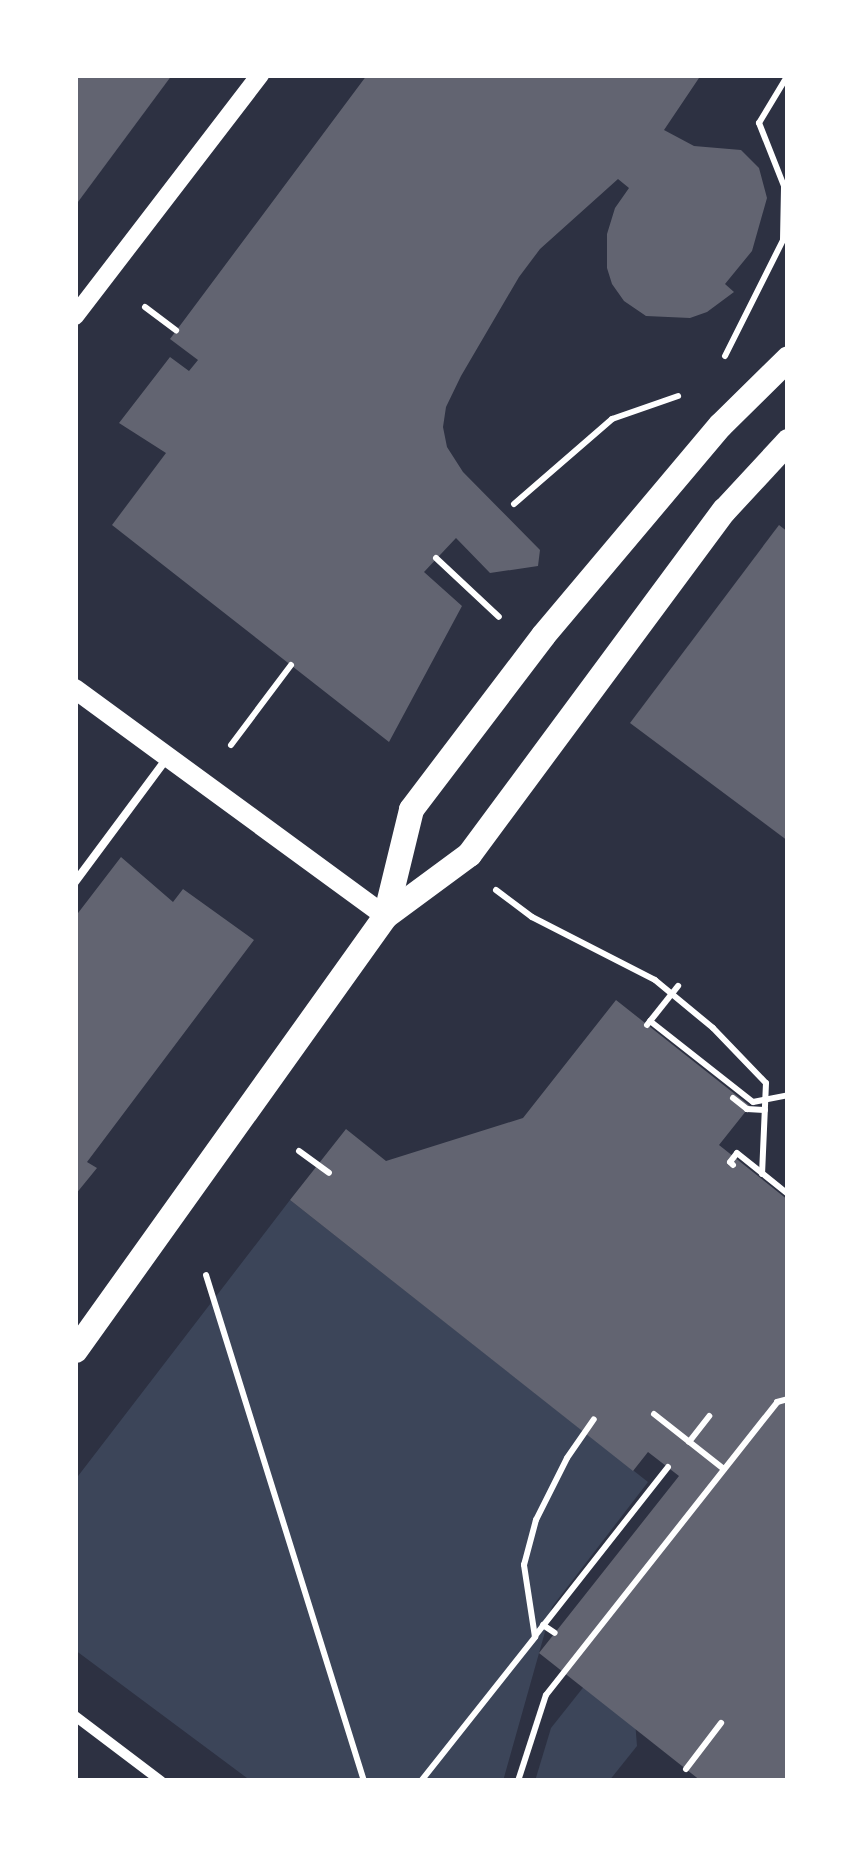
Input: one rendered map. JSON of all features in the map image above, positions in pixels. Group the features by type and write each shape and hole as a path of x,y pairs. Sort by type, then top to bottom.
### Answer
{"main road":[{"path":"385,916 412,809 543,635 720,425 788,358"},
{"path":"75,1350 385,916 469,854 724,510 788,441"},
{"path":"75,689 385,916"}],"street":[{"path":"75,316 260,75"},
{"path":"75,1716 161,1781"}],"lane":[{"path":"75,882 168,757"}],"path":[{"path":"725,356 783,240 784,186 760,123 788,75"},
{"path":"145,307 176,330"},
{"path":"514,504 612,420 678,396"},
{"path":"436,558 498,616"},
{"path":"231,745 290,664"},
{"path":"496,890 532,917 675,989 766,1083 762,1174"},
{"path":"675,989 648,1023 753,1102 788,1095"},
{"path":"734,1098 747,1109 765,1110"},
{"path":"299,1151 329,1173"},
{"path":"733,1164 730,1162 737,1154 788,1194"},
{"path":"206,1275 364,1781"},
{"path":"518,1781 546,1694 777,1402 788,1399"},
{"path":"654,1414 724,1469"},
{"path":"689,1442 709,1416"},
{"path":"534,1637 526,1584 528,1550 554,1482 594,1419"},
{"path":"421,1781 668,1467"},
{"path":"544,1625 555,1633"},
{"path":"686,1769 722,1723"}],"shaded area":[{"path":"290,1200 648,1482 552,1607 503,1781 251,1781 75,1650 75,1480"},
{"path":"628,1631 637,1746 609,1781 535,1781 551,1728"}],"building":[{"path":"75,75 172,75 75,206"},
{"path":"367,75 701,75 664,130 694,146 741,150 759,168 767,198 752,251 725,284 734,292 707,312 690,318 646,316 624,301 612,284 607,268 607,234 615,208 629,188 618,179 540,249 519,277 461,376 446,407 443,427 447,447 463,472 540,550 538,566 490,573 456,538 424,572 462,606 389,742 112,525 166,453 119,423 170,357 189,371 198,360 170,339"},
{"path":"779,525 788,532 788,841 630,723"},
{"path":"121,857 173,902 183,889 254,940 87,1162 97,1168 75,1195 75,917"},
{"path":"616,1000 750,1106 719,1145 788,1200 788,1781 701,1781 539,1653 679,1476 648,1452 633,1471 290,1200 346,1129 386,1161 523,1118"}]}
